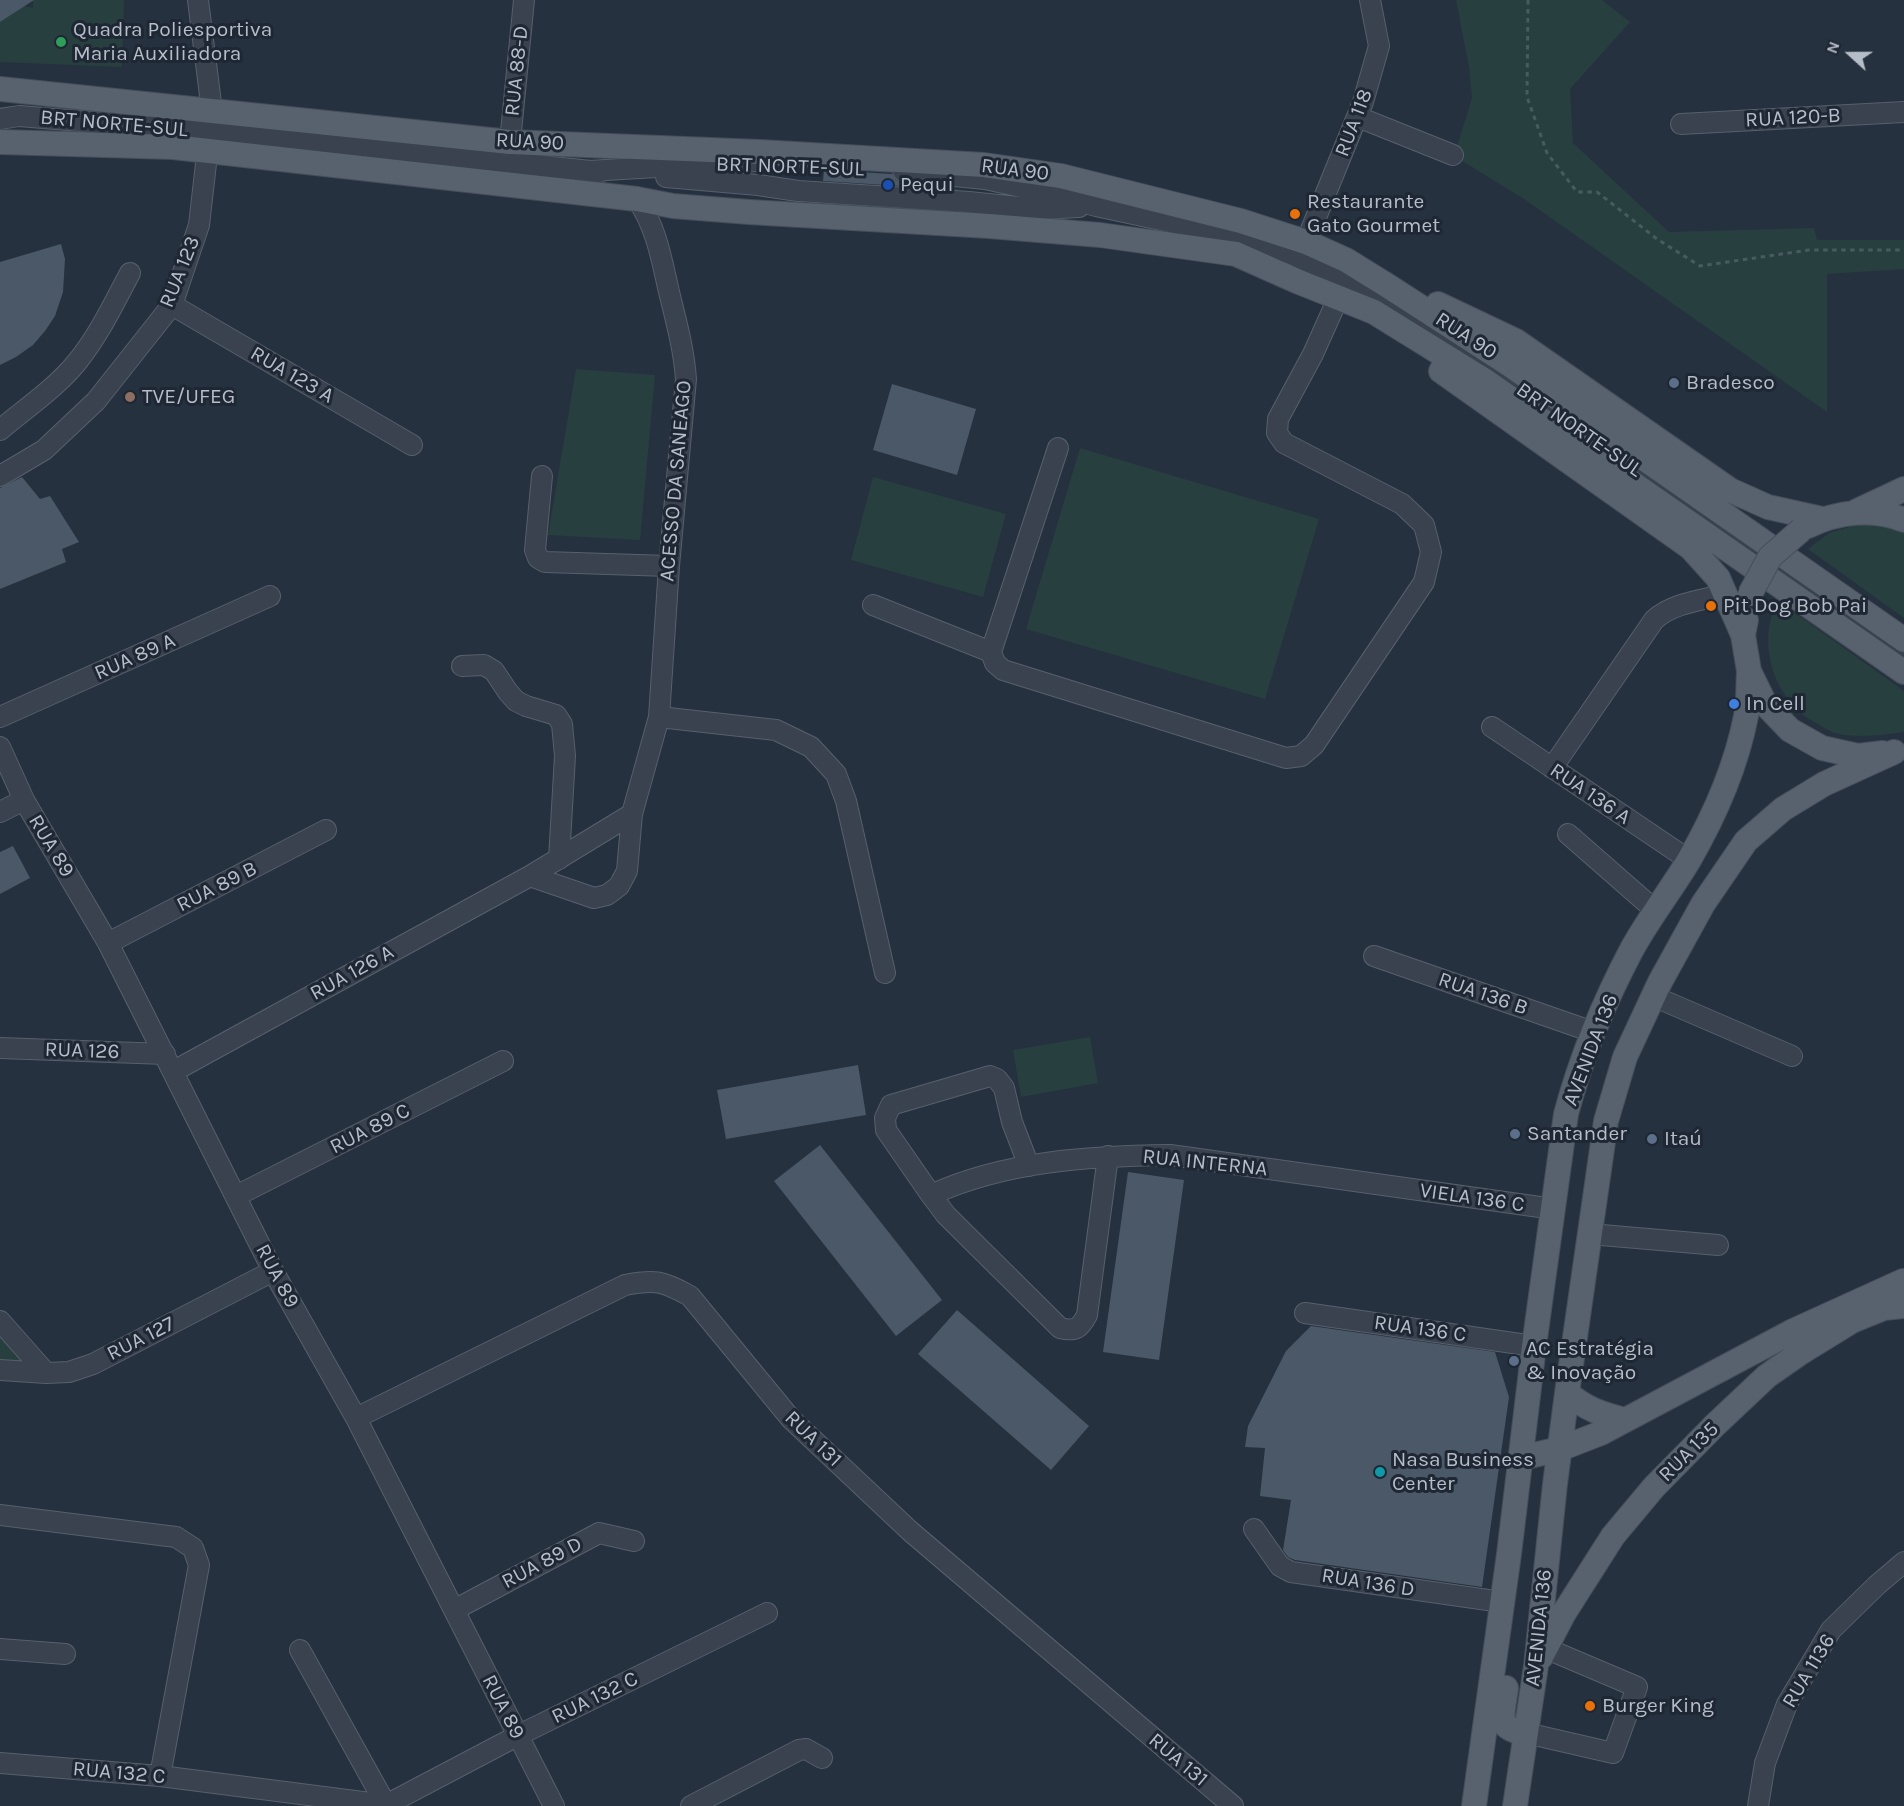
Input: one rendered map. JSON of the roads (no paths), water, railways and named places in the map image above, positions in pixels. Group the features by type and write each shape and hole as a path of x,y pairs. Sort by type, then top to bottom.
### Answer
{"main road":[{"name":"RUA 90","path":"0,89 214,132 673,206 1100,235 1236,254 1374,312 1487,382 1904,672"},
{"name":"RUA 90","path":"0,142 173,147 214,132 760,152 984,165 1061,176 1241,221 1306,242 1346,260 1507,363 1904,640"},
{"path":"1346,260 1516,341 1730,490 1768,507 1822,519"},
{"path":"1299,282 1440,370 1691,548 1718,578 1726,594 1743,635 1749,671 1765,704 1790,730 1822,748 1858,756 1899,751"},
{"path":"1743,635 1750,594 1770,557 1801,530 1822,519 1857,512 1904,489"},
{"path":"1857,512 1904,520"},
{"name":"AVENIDA 136","path":"1474,1806 1566,1114 1575,1078 1593,1032 1633,948 1689,860 1720,800 1747,714 1749,671"},
{"name":"AVENIDA 136","path":"1515,1806 1540,1653 1560,1449 1606,1120 1625,1057 1653,996 1703,904 1746,841 1783,809 1824,784 1899,751"},
{"path":"1904,1281 1901,1290 1904,1304"},
{"path":"1521,1458 1560,1449 1601,1433 1793,1331 1904,1281"},
{"name":"RUA 135","path":"1540,1653 1613,1536 1654,1487 1724,1416 1767,1376 1852,1321 1884,1308 1904,1304"},
{"path":"1567,1393 1581,1405 1625,1420"},
{"path":"1509,1554 1519,1570 1503,1720 1507,1728 1512,1731 1526,1733"}],"street":[{"name":"RUA 123","path":"3,468 44,450 96,401 172,305 199,225 214,132 198,0"},
{"name":"RUA 88-D","path":"510,142 524,0"},
{"name":"RUA 118","path":"1306,242 1364,102 1379,46 1370,0"},
{"name":"BRT NORTE-SUL","path":"0,110 10,117 214,132 589,171 718,181 798,191 1038,209 1096,206"},
{"name":"RUA 120-B","path":"1681,124 1904,112"},
{"path":"1358,117 1453,155"},
{"name":"BRT NORTE-SUL","path":"589,171 760,161 985,179 1240,237 1294,255 1379,299 1489,367 1904,656"},
{"name":"ACESSO DA SANEAGO","path":"530,876 594,898 607,895 619,886 627,871 632,814 659,717 669,566 686,379 684,355 659,247 646,212 636,199"},
{"name":"ACESSO DA SANEAGO","path":"659,247 666,212 673,206"},
{"path":"0,430 47,392 76,363 98,332 130,273"},
{"name":"RUA 123 A","path":"172,305 412,445"},
{"path":"1058,448 991,652 995,663 1003,670 1286,758 1301,756 1314,745 1424,582 1431,552 1424,525 1402,504 1284,443 1277,433 1278,418 1335,305"},
{"path":"542,476 535,550 538,558 545,562 669,566"},
{"path":"1552,768 1654,620 1661,613 1674,607 1726,594"},
{"name":"RUA 89 A","path":"0,717 270,596"},
{"path":"873,605 991,652"},
{"path":"462,666 484,665 494,671 516,701 556,715 562,724 565,756 559,859"},
{"path":"659,717 776,730 811,747 836,774 846,801 885,973"},
{"name":"RUA 136 A","path":"1492,727 1689,860"},
{"name":"RUA 89","path":"0,747 24,800 108,943 273,1271 356,1418 554,1806"},
{"path":"0,812 24,800"},
{"path":"530,876 632,814"},
{"name":"RUA 89 B","path":"108,943 326,830"},
{"path":"1568,834 1656,911"},
{"name":"RUA 126 A","path":"169,1062 530,876"},
{"name":"RUA 136 B","path":"1374,956 1593,1032"},
{"path":"1653,996 1792,1056"},
{"name":"RUA 126","path":"0,1048 169,1062"},
{"name":"RUA 89 C","path":"236,1196 503,1061"},
{"path":"1029,1166 1012,1122 1004,1088 998,1079 990,1076 891,1105 885,1118 886,1130 946,1215 1060,1328 1071,1330 1081,1326 1087,1315 1108,1156"},
{"name":"RUA INTERNA","path":"931,1195 958,1183 1029,1166 1108,1156 1170,1155 1391,1187"},
{"name":"VIELA 136 C","path":"1391,1187 1554,1209"},
{"path":"1590,1234 1718,1245"},
{"name":"RUA 127","path":"0,1370 46,1373 69,1371 93,1364 273,1271"},
{"name":"RUA 131","path":"356,1418 625,1285 647,1280 669,1284 690,1296 791,1419 910,1531 1233,1806"},
{"name":"RUA 136 C","path":"1305,1313 1534,1346"},
{"path":"0,1321 46,1373"},
{"path":"0,1515 176,1537 193,1548 198,1565 160,1776"},
{"name":"RUA 136 D","path":"1254,1529 1280,1566 1291,1572 1502,1602"},
{"name":"RUA 89 D","path":"454,1610 599,1533 634,1540"},
{"name":"RUA 1136","path":"1758,1806 1765,1763 1787,1704 1831,1630 1904,1562"},
{"name":"RUA 132 C","path":"0,1763 160,1776 386,1804 767,1613"},
{"path":"0,1649 65,1654"},
{"path":"300,1650 386,1804"},
{"path":"1526,1733 1612,1753 1637,1688 1540,1653"},
{"path":"691,1806 799,1750 806,1749 822,1758"}],"place":[{"name":"Quadra Poliesportiva Maria Auxiliadora","path":"61,42"},
{"name":"Pequi","path":"888,185"},
{"name":"Restaurante Gato Gourmet","path":"1295,214"},
{"name":"Bradesco","path":"1674,383"},
{"name":"TVE/UFEG","path":"130,397"},
{"name":"Pit Dog Bob Pai","path":"1711,606"},
{"name":"In Cell","path":"1734,704"},
{"name":"Santander","path":"1515,1134"},
{"name":"Itaú","path":"1652,1139"},
{"name":"AC Estratégia & Inovação","path":"1514,1361"},
{"name":"Nasa Business Center","path":"1380,1472"},
{"name":"Burger King","path":"1590,1706"}]}
